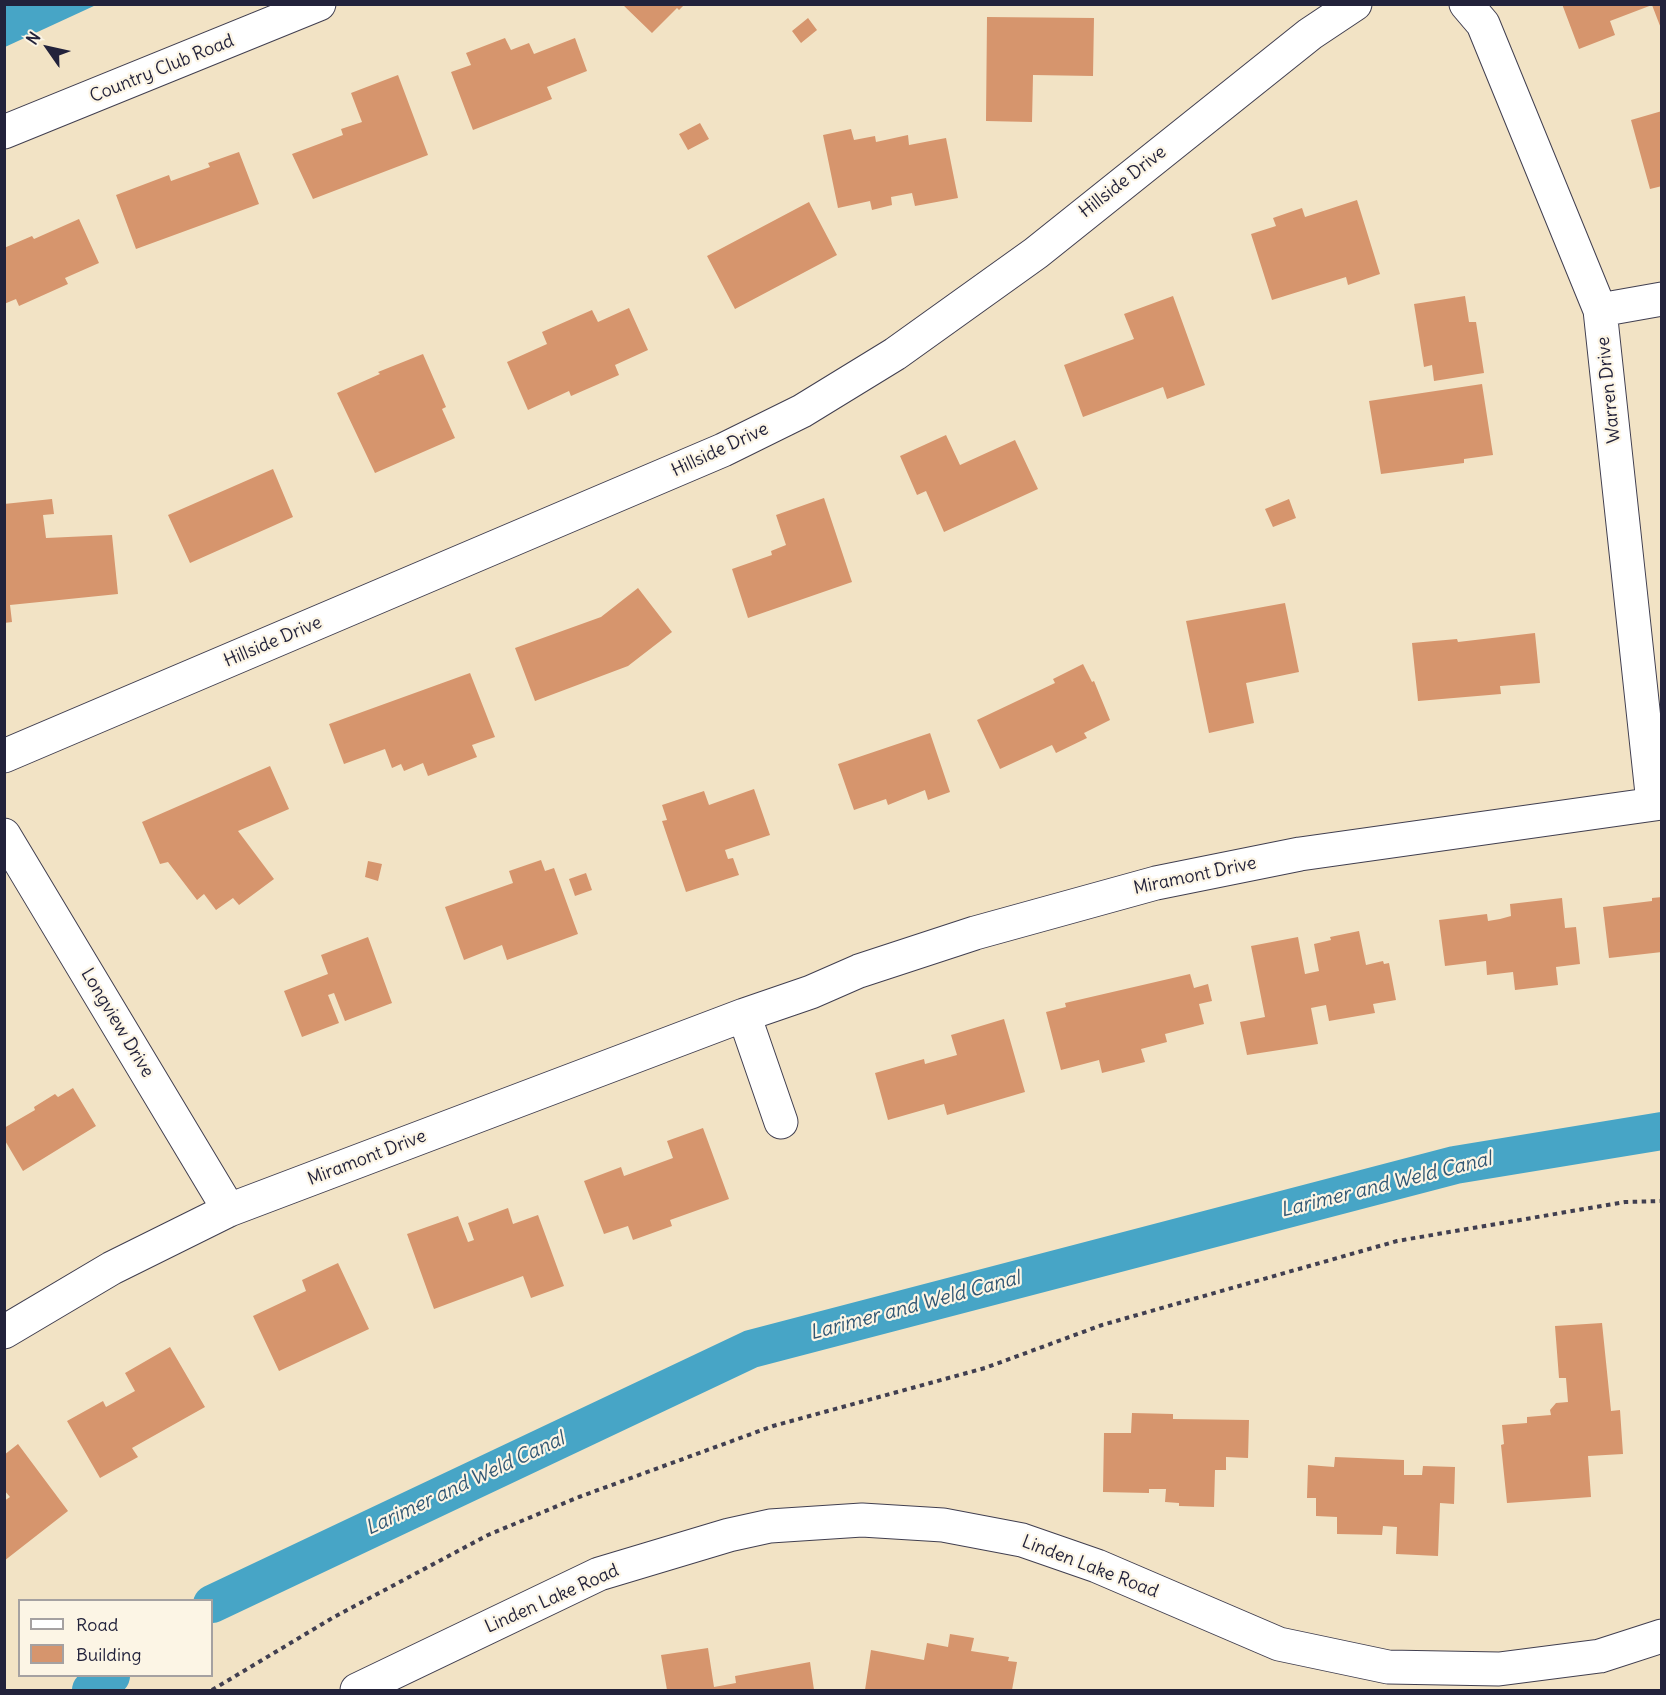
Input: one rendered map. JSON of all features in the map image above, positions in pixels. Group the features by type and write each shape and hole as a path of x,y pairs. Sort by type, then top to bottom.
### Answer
{"street":[{"name":"Country Club Road","path":"4,132 319,4"},
{"name":"Hillside Drive","path":"4,756 723,450 802,411 895,354 1036,254 1310,34 1355,4"},
{"name":"Warren Drive","path":"1466,4 1483,24 1600,310 1657,803"},
{"path":"1600,310 1662,298"},
{"name":"Miramont Drive","path":"4,1332 112,1268 229,1210 744,1015 811,992 859,971 975,933 1156,883 1300,854 1657,803"},
{"name":"Longview Drive","path":"4,835 229,1210"},
{"path":"744,1015 781,1122"},
{"name":"Linden Lake Road","path":"357,1690 599,1575 729,1535 770,1526 862,1520 943,1525 1022,1540 1097,1566 1279,1644 1388,1667 1499,1669 1600,1656 1662,1636"}],"path":[{"path":"212,1690 334,1617 488,1535 579,1497 773,1426 985,1368 1102,1325 1397,1241 1625,1202 1662,1201"}],"water":[{"path":"5,4 96,4 96,5 5,47"}],"building":[{"path":"622,4 685,4 679,10 677,8 652,33"},
{"path":"1562,4 1662,4 1662,31 1652,5 1610,21 1615,35 1579,49"},
{"path":"987,17 1094,18 1093,76 1033,75 1032,122 986,121"},
{"path":"808,18 817,30 801,43 792,31"},
{"path":"505,38 511,50 529,43 534,54 575,38 587,71 547,87 552,99 473,130 451,72 471,65 466,53"},
{"path":"398,75 428,155 313,199 292,154 343,135 341,129 362,122 351,93"},
{"path":"1662,111 1662,186 1650,189 1631,120"},
{"path":"700,123 709,139 688,150 679,134"},
{"path":"851,129 854,140 875,136 876,142 908,135 909,145 946,138 958,198 915,206 912,193 891,197 892,205 872,210 870,201 838,208 823,135"},
{"path":"239,152 259,204 136,249 116,195 169,175 171,181 210,167 208,163"},
{"path":"1357,200 1380,274 1348,285 1346,277 1272,300 1251,234 1276,226 1273,218 1302,208 1305,217"},
{"path":"809,202 837,255 735,309 707,256"},
{"path":"79,219 99,263 65,278 68,284 19,306 16,299 4,304 4,248 32,236 34,239"},
{"path":"1173,296 1205,385 1167,399 1163,387 1083,417 1064,365 1134,339 1124,314"},
{"path":"1465,296 1469,322 1476,322 1484,373 1434,381 1432,365 1424,367 1414,304"},
{"path":"629,308 648,350 615,365 619,375 571,396 569,391 528,410 507,362 547,344 542,332 592,310 598,322"},
{"path":"423,354 446,407 442,409 455,438 375,473 337,393 380,374 378,372"},
{"path":"1482,384 1493,455 1464,459 1464,463 1381,474 1369,401"},
{"path":"946,435 960,465 1015,440 1038,489 944,532 926,491 917,495 900,456"},
{"path":"273,469 293,517 190,563 168,515"},
{"path":"824,498 852,582 748,618 732,569 772,555 771,551 786,545 776,515"},
{"path":"52,499 54,514 43,515 46,538 112,535 118,594 10,605 12,622 4,623 4,504"},
{"path":"1289,499 1296,518 1273,527 1265,509"},
{"path":"638,588 672,632 628,666 535,701 515,648 601,617"},
{"path":"1285,603 1299,672 1246,683 1254,723 1209,733 1186,621"},
{"path":"1535,633 1540,683 1500,686 1501,694 1418,701 1412,643 1457,639 1458,642"},
{"path":"1083,664 1092,682 1094,681 1110,720 1084,733 1087,738 1056,753 1052,745 1000,769 977,720 1055,683 1053,679"},
{"path":"470,673 495,737 472,745 477,757 428,776 423,763 404,771 401,764 392,768 385,749 344,764 329,724"},
{"path":"930,733 950,792 928,800 925,790 888,805 886,799 854,810 838,764"},
{"path":"270,766 289,809 238,831 274,879 239,905 233,898 216,910 204,894 197,900 168,862 160,864 142,822"},
{"path":"754,789 770,835 725,850 728,859 733,858 739,875 686,892 662,821 667,820 662,805 704,791 709,805"},
{"path":"541,860 545,871 554,868 578,934 507,960 502,945 464,960 445,907 513,883 509,871"},
{"path":"368,861 382,864 378,881 365,877"},
{"path":"586,873 592,890 575,896 569,879"},
{"path":"1662,897 1662,952 1609,958 1603,907 1652,901 1652,898"},
{"path":"1562,898 1565,928 1576,927 1580,964 1556,967 1558,985 1515,990 1513,972 1487,975 1486,961 1445,966 1439,920 1487,914 1488,921 1500,919 1511,916 1510,904"},
{"path":"1359,931 1366,965 1383,961 1384,964 1389,963 1396,1000 1373,1004 1375,1013 1329,1021 1326,1005 1311,1008 1318,1044 1247,1055 1240,1022 1265,1017 1251,946 1298,937 1305,974 1319,971 1314,944 1331,940 1330,937"},
{"path":"368,937 392,1003 345,1021 334,993 328,995 339,1023 302,1037 284,991 328,974 321,955"},
{"path":"1190,974 1194,988 1208,984 1212,1001 1199,1004 1204,1024 1165,1034 1167,1042 1141,1049 1145,1062 1102,1073 1099,1060 1061,1070 1046,1012 1066,1007 1065,1003"},
{"path":"1004,1019 1025,1092 947,1115 944,1104 888,1120 875,1073 924,1059 925,1064 957,1055 951,1035"},
{"path":"73,1088 96,1126 23,1171 4,1139 4,1128 35,1110 34,1107 55,1094 58,1097"},
{"path":"703,1128 729,1199 670,1220 672,1226 633,1240 628,1226 604,1234 584,1181 621,1167 624,1176 673,1158 667,1141"},
{"path":"508,1208 513,1224 538,1215 564,1286 531,1298 523,1276 434,1309 407,1234 458,1216 468,1242 474,1240 468,1223"},
{"path":"338,1263 369,1329 279,1371 253,1316 306,1291 302,1280"},
{"path":"1602,1323 1611,1411 1620,1410 1623,1454 1588,1456 1591,1497 1507,1503 1501,1445 1504,1444 1502,1425 1527,1423 1527,1417 1551,1415 1550,1410 1556,1403 1568,1402 1566,1378 1559,1378 1555,1326"},
{"path":"170,1347 205,1407 132,1448 138,1457 100,1478 67,1421 103,1401 106,1407 135,1391 125,1373"},
{"path":"1132,1413 1173,1414 1173,1419 1249,1420 1248,1458 1226,1457 1226,1470 1215,1470 1214,1507 1179,1506 1179,1503 1165,1502 1166,1489 1149,1489 1149,1493 1103,1492 1104,1433 1131,1433"},
{"path":"18,1444 68,1511 4,1561 4,1501 10,1497 4,1490 4,1455"},
{"path":"1335,1457 1404,1460 1404,1475 1422,1475 1423,1466 1455,1467 1454,1504 1440,1503 1438,1556 1396,1554 1397,1527 1383,1526 1382,1535 1337,1534 1337,1517 1316,1516 1316,1498 1307,1498 1308,1465 1334,1467"},
{"path":"950,1634 974,1638 971,1651 1009,1657 1008,1661 1017,1662 1012,1690 865,1690 871,1650 924,1660 927,1643 948,1647"},
{"path":"708,1648 714,1687 736,1683 735,1676 810,1662 814,1690 667,1690 661,1655"}],"waterway":[{"name":"Larimer and Weld Canal","path":"213,1604 751,1349 1455,1165 1662,1131"},
{"name":"Larimer and Weld Canal","path":"91,1690 110,1677"}]}
